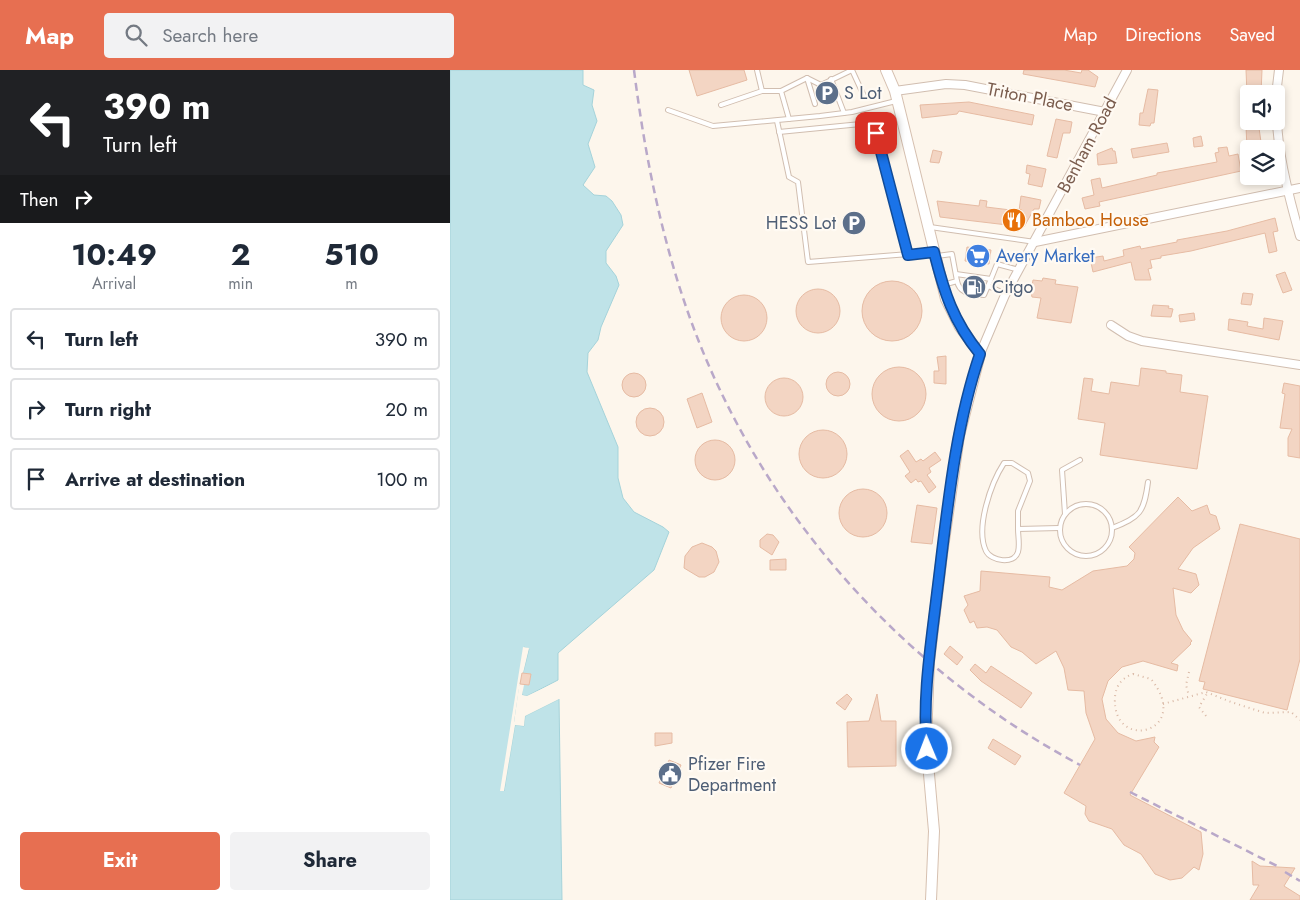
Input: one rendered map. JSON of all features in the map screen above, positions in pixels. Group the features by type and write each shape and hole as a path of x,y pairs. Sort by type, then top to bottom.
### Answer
{"main road":[{"path":"886,70 896,96 943,285 956,319 980,354 959,436 930,656 926,740 934,831 931,900"}],"street":[{"name":"Benham Road","path":"980,354 1006,294 1127,70"},
{"path":"1279,70 1277,115 1280,147 1300,236"},
{"name":"Triton Place","path":"896,96 946,84 965,85 1105,112"},
{"path":"1035,242 1300,188"},
{"path":"1111,325 1128,336 1142,341 1300,365"}],"lane":[{"path":"757,70 762,91"},
{"path":"721,105 762,91 781,91 807,78 821,84 852,70 864,96"},
{"path":"807,78 815,104"},
{"path":"832,80 844,113"},
{"path":"781,91 789,119"},
{"path":"668,110 713,126 844,113 896,96"},
{"path":"776,121 789,178 798,182 808,262 952,254 959,289 963,292 984,295 997,264 1019,270"},
{"path":"779,132 871,123 880,143 908,255"},
{"path":"928,227 1035,242"},
{"path":"956,274 991,279"},
{"path":"943,285 957,281"},
{"path":"988,286 1006,294"},
{"path":"1065,514 1080,504 1097,506 1110,519 1112,528 1108,544 1095,555 1079,556 1065,546 1060,539 1060,528 1065,514 1062,470 1080,460"},
{"path":"1004,463 1012,463 1028,473 1030,481 1018,512 1018,529 1018,551 1015,557 1010,560 995,558 989,555 985,549 984,532 986,502 1004,463"},
{"path":"1112,528 1140,514 1148,482"},
{"path":"1018,529 1060,528"}],"path":[{"path":"1189,672 1186,685 1189,696"},
{"path":"1133,674 1145,675 1155,684 1163,704 1157,724 1146,731 1136,731 1119,717 1115,702 1117,688 1126,677 1133,674"},
{"path":"1206,716 1199,707 1208,692"},
{"path":"1163,704 1208,692 1265,713 1288,711 1300,720"}],"water":[{"path":"450,70 583,70 583,85 594,90 592,105 597,121 588,144 595,167 583,185 594,195 606,196 612,201 621,215 623,225 606,251 606,263 616,276 619,285 601,327 598,340 588,353 587,372 618,447 618,478 623,498 634,512 669,532 654,570 558,653 558,680 527,696 522,695 523,673 529,649 524,647 504,791 515,725 524,726 525,716 559,699 562,900 450,900"}],"pier":[{"path":"523,647 529,648 523,673 531,674 529,685 524,685 522,695 527,696 561,680 527,699 519,696 521,675 514,722 522,723 524,714 558,697 561,698 525,716 524,726 515,725 504,791 500,791"}],"building":[{"path":"689,70 744,70 747,80 697,96"},
{"path":"1024,70 1064,70 1081,73 1082,70 1088,70 1098,77 1095,87 1023,74"},
{"path":"1246,70 1262,70 1261,85 1247,85"},
{"path":"1148,89 1158,90 1154,123 1151,123 1150,126 1139,125 1140,113 1143,113"},
{"path":"969,102 1034,115 1032,125 959,111 957,114 922,118 920,105"},
{"path":"1056,119 1072,122 1070,133 1063,133 1057,158 1047,156"},
{"path":"1246,130 1259,130 1261,140 1247,140"},
{"path":"1201,136 1203,146 1194,147 1193,138"},
{"path":"1167,143 1169,152 1133,158 1131,149"},
{"path":"1227,147 1229,156 1238,154 1240,171 1099,202 1100,206 1085,209 1082,198 1094,195 1091,180 1100,178 1102,188 1157,175 1157,173 1217,162 1215,153 1219,152 1218,148"},
{"path":"1112,148 1115,151 1117,163 1098,165 1097,154"},
{"path":"933,150 942,152 939,163 930,162"},
{"path":"1027,165 1046,169 1042,187 1028,184 1030,174 1026,173"},
{"path":"1021,196 1041,200 1039,209 1034,209 1024,227 940,217 937,201 979,206 980,200 987,201 986,207 1019,211"},
{"path":"1275,218 1278,231 1273,232 1277,251 1269,253 1265,233 1150,260 1152,268 1148,269 1151,280 1135,280 1131,262 1093,272 1090,258 1103,256 1104,261 1124,256 1123,250 1140,246 1141,249 1177,242 1177,240 1227,231"},
{"name":"Avery Market","path":"967,247 991,250 989,264 965,261"},
{"path":"1285,272 1292,290 1283,293 1276,275"},
{"path":"1043,278 1056,280 1055,284 1078,287 1071,323 1037,318 1041,298 1032,297 1031,292 1033,280 1042,281"},
{"path":"892,281 908,286 913,290 917,295 922,311 917,327 913,332 908,336 892,341 876,336 871,332 867,327 862,311 867,295 871,290 876,286"},
{"name":"Citgo","path":"969,281 981,283 980,291 968,289"},
{"path":"822,289 834,295 839,302 839,320 834,327 827,332 814,333 806,330 799,323 796,307 799,299 806,292"},
{"path":"1243,293 1253,294 1251,305 1241,304"},
{"path":"739,295 749,295 763,305 767,318 763,331 757,337 749,341 739,341 725,331 721,323 721,313 731,299"},
{"path":"1153,305 1169,306 1168,308 1173,309 1171,317 1151,316"},
{"path":"1194,313 1195,320 1180,322 1179,315"},
{"path":"1264,318 1283,321 1279,340 1228,330 1229,319 1248,322 1247,326 1263,329"},
{"path":"946,356 946,384 934,383 934,371 939,371 937,357"},
{"path":"899,367 909,369 918,375 924,384 926,394 924,404 918,413 909,419 899,421 889,419 880,413 874,404 872,394 874,384 880,375 889,369"},
{"path":"1141,368 1182,375 1180,392 1208,396 1197,469 1100,455 1105,423 1078,419 1084,378 1093,379 1091,391 1109,394 1111,382 1139,386"},
{"path":"838,372 846,376 850,384 846,392 838,396 830,392 826,384 830,376"},
{"path":"634,373 642,377 646,385 642,393 634,397 626,393 622,385 626,377"},
{"path":"784,378 798,383 803,397 798,411 784,416 770,411 765,397 770,383"},
{"path":"1284,383 1300,386 1300,458 1288,456 1288,438 1292,429 1280,428 1285,394 1282,393"},
{"path":"702,393 712,422 697,428 687,399"},
{"path":"650,408 660,412 664,422 660,432 650,436 640,432 636,422 640,412"},
{"path":"818,430 828,430 840,437 847,449 847,459 840,471 828,478 818,478 810,474 803,467 799,459 799,449 803,441 810,434"},
{"path":"711,440 719,440 726,443 732,449 735,460 732,471 726,477 719,480 711,480 704,477 698,471 695,464 695,456 698,449 704,443"},
{"path":"908,450 916,462 921,459 923,461 935,452 941,460 929,468 931,472 927,475 936,487 929,493 921,481 918,482 916,479 911,483 905,476 910,472 900,456"},
{"path":"863,489 872,491 880,496 885,504 887,513 885,522 880,530 872,535 863,537 854,535 846,530 841,522 839,513 841,504 846,496 854,491"},
{"path":"1178,497 1192,511 1207,505 1210,514 1216,516 1220,529 1193,548 1178,569 1196,574 1199,585 1191,593 1173,588 1176,615 1183,630 1192,641 1191,644 1171,663 1178,665 1177,671 1143,661 1122,667 1108,681 1102,699 1106,719 1118,733 1136,741 1155,737 1154,742 1159,747 1130,795 1201,832 1203,854 1199,870 1194,867 1182,878 1170,880 1155,874 1141,854 1124,845 1112,829 1089,821 1085,814 1086,806 1064,793 1095,739 1086,713 1084,691 1068,690 1064,668 1056,651 1036,664 1022,652 1011,647 997,630 987,627 977,628 974,621 970,623 964,610 968,605 964,596 980,591 981,571 1050,577 1049,587 1062,590 1093,571 1127,566 1134,559 1135,553 1129,547"},
{"path":"917,505 937,508 932,544 911,542"},
{"path":"1240,524 1300,539 1300,659 1287,710 1203,689 1205,682 1199,681"},
{"path":"767,534 773,535 779,542 772,555 760,547 760,540"},
{"path":"702,543 716,551 719,562 714,572 705,577 699,577 684,568 685,556 692,547"},
{"path":"786,559 786,570 770,570 770,560"},
{"path":"950,646 963,657 957,665 944,654"},
{"path":"975,664 986,673 991,666 1032,693 1021,708 981,681 970,670"},
{"path":"522,673 531,674 529,685 520,684"},
{"path":"847,694 852,699 845,710 836,703"},
{"path":"877,694 881,721 896,721 896,766 848,767 847,722 869,721"},
{"path":"655,733 672,733 672,743 655,746"},
{"path":"993,739 1021,756 1015,765 988,748"},
{"name":"Pfizer Fire Department","path":"669,760 681,765 671,788 659,783"},
{"path":"1252,861 1260,866 1295,868 1284,886 1300,896 1300,900 1250,900 1259,885 1253,885"}],"railway":[{"path":"634,70 655,193 675,274 703,352 720,390 751,449 787,504 826,557 870,606 918,652 969,694 1023,732 1080,765"},
{"path":"1130,792 1277,866"},
{"path":"1285,872 1300,881"}],"place":[{"name":"S Lot","path":"827,93"},
{"name":"Bamboo House","path":"1014,220"},
{"name":"HESS Lot","path":"854,223"},
{"name":"Avery Market","path":"978,256"},
{"name":"Citgo","path":"974,287"},
{"name":"Pfizer Fire Department","path":"670,774"}],"route":[{"path":"876,133 908,255 934,252 946,299 960,327 980,354 959,436 942,555 929,662 927,749"}]}
